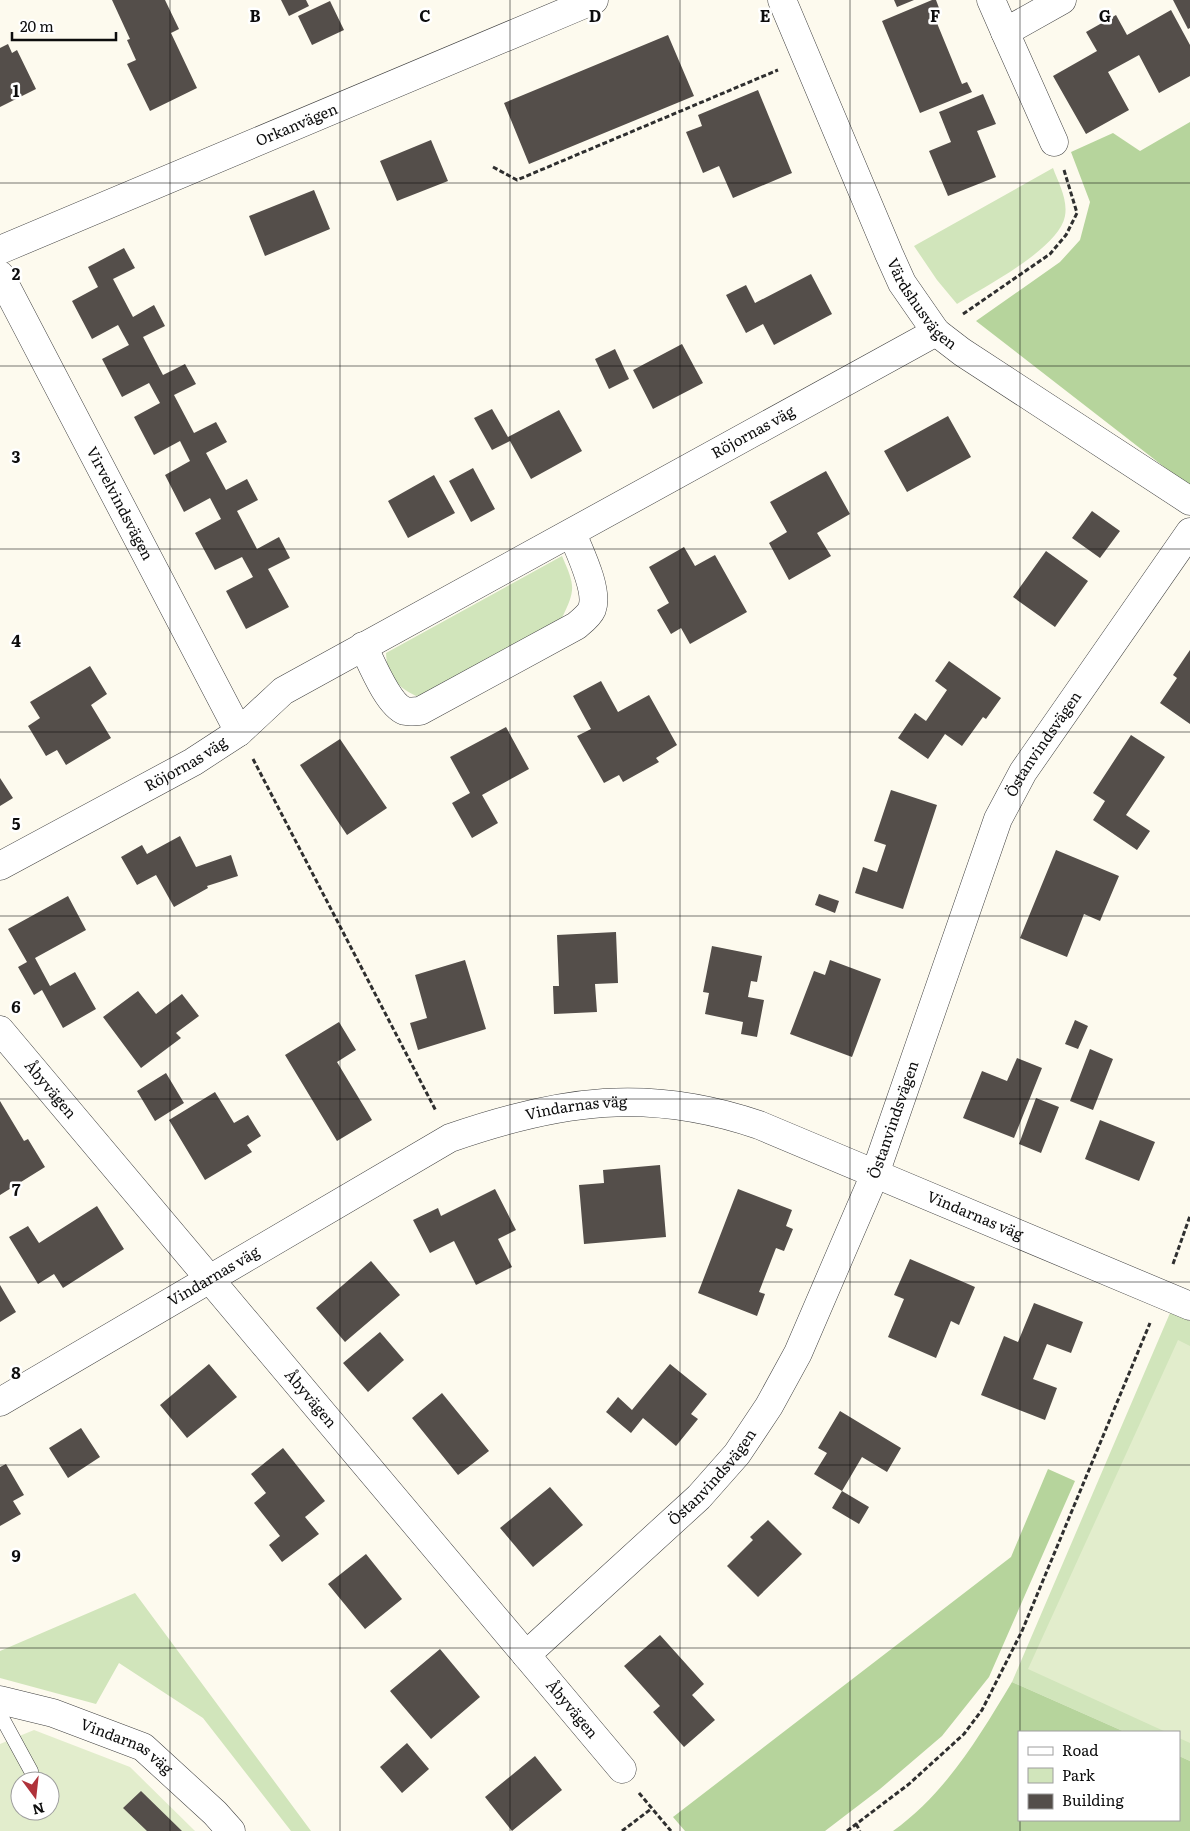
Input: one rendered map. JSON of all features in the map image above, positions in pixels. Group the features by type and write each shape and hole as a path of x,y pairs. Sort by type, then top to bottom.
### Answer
{"street":[{"name":"Orkanvägen","path":"0,250 594,0"},
{"name":"Värdshusvägen","path":"782,0 902,282 936,332 962,352 1190,501"},
{"path":"991,0 1054,142"},
{"path":"1005,32 1062,0"},
{"name":"Virvelvindsvägen","path":"0,275 239,732"},
{"name":"Röjornas väg","path":"0,866 193,762 239,732 283,691 936,332"},
{"name":"Östanvindsvägen","path":"526,1655 692,1502 737,1454 768,1406 798,1353 874,1174 998,819 1023,772 1190,532"},
{"path":"363,646 390,697 397,706 406,712 420,711 568,630 586,618 593,608 593,589 572,533"},
{"name":"Åbyvägen","path":"0,1030 622,1769"},
{"name":"Vindarnas väg","path":"0,1402 450,1138 506,1119 542,1110 590,1102 680,1105 721,1112 759,1125 1190,1306"},
{"name":"Vindarnas väg","path":"0,1700 53,1713 143,1746 215,1813 231,1831"}],"lane":[{"path":"0,1714 31,1771"}],"path":[{"path":"493,167 517,180 806,58"},
{"path":"936,332 1050,254 1066,235 1077,213 1072,192 1054,142"},
{"path":"239,732 450,1138"},
{"path":"847,1831 909,1784 964,1734 982,1710 1022,1631 1162,1294 1190,1216"},
{"path":"622,1831 651,1809 671,1831"},
{"path":"856,1824 860,1831"}],"green space":[{"path":"1190,122 1190,487 976,321 1060,262 1080,240 1090,202 1071,152 1113,133 1140,151"},
{"path":"1053,168 1062,191 1066,210 1060,229 1036,254 957,304 937,280 914,246"},
{"path":"562,556 571,581 572,594 562,618 430,693 416,696 403,688 394,679 388,668 386,653"},
{"path":"1170,1313 1190,1321 1190,1761 1180,1756 1180,1731 1123,1731 1012,1682"},
{"path":"1178,1340 1190,1346 1190,1743 1180,1738 1180,1731 1164,1731 1028,1669"},
{"path":"1048,1469 1075,1481 989,1677 942,1736 880,1789 825,1831 685,1831 673,1817 1011,1557"},
{"path":"135,1593 311,1831 291,1831 203,1718 119,1663 96,1704 0,1678 0,1651"},
{"path":"1012,1682 1123,1731 1018,1731 1018,1821 1180,1821 1180,1756 1190,1761 1190,1831 893,1831 912,1816 945,1782 987,1723"},
{"path":"34,1730 130,1767 195,1831 0,1831 0,1744"}],"building":[{"path":"112,0 165,0 179,29 171,33 197,88 150,111 127,64 136,60 127,40 130,39"},
{"path":"281,0 306,0 309,6 289,16"},
{"path":"894,0 914,0 897,7"},
{"path":"936,0 939,8 932,11 962,84 967,82 972,92 920,113 882,21"},
{"path":"1173,0 1190,0 1190,28 1188,29"},
{"path":"330,1 344,30 312,45 298,16"},
{"path":"1171,10 1190,45 1190,76 1159,93 1139,55 1108,72 1129,110 1086,134 1053,76 1097,51 1086,32 1116,15 1127,35"},
{"path":"668,35 694,96 529,164 504,103"},
{"path":"8,44 12,53 17,50 36,89 0,107 0,48"},
{"path":"758,90 792,173 733,198 719,166 703,173 686,132 702,126 698,115"},
{"path":"983,94 996,124 977,131 996,177 948,196 929,151 951,142 939,112"},
{"path":"431,140 448,181 397,201 380,161"},
{"path":"314,190 330,229 265,256 249,216"},
{"path":"124,248 135,268 113,279 133,317 154,305 165,326 143,337 163,375 185,364 196,384 174,395 194,433 216,422 227,442 206,453 226,490 247,479 258,500 237,511 257,549 279,537 290,558 268,569 289,607 246,629 226,591 253,577 242,557 215,570 195,533 221,519 210,498 184,512 165,475 190,461 180,441 154,455 134,417 160,403 149,383 122,397 102,359 129,345 118,325 92,339 72,301 98,287 88,267"},
{"path":"811,274 832,314 774,345 763,324 746,333 726,295 746,285 755,303"},
{"path":"682,344 703,383 653,409 633,370"},
{"path":"615,349 629,379 609,389 595,359"},
{"path":"492,409 508,437 559,410 582,451 531,479 510,441 492,450 474,418"},
{"path":"948,416 971,457 907,492 884,451"},
{"path":"473,468 495,509 471,522 449,481"},
{"path":"826,471 850,514 817,533 831,556 789,580 769,543 787,532 770,502"},
{"path":"434,475 455,513 408,538 388,501"},
{"path":"1092,511 1120,531 1100,558 1072,538"},
{"path":"684,547 695,566 715,555 747,612 690,644 681,628 671,634 657,610 669,603 649,567"},
{"path":"1046,551 1088,581 1055,627 1013,597"},
{"path":"1190,650 1190,724 1160,703 1177,678 1173,675"},
{"path":"949,661 1001,698 986,719 983,717 962,746 945,734 928,759 898,738 915,713 926,721 947,690 935,681"},
{"path":"90,666 107,694 91,705 111,738 66,765 57,750 46,756 28,726 40,718 30,702"},
{"path":"601,681 618,712 649,695 677,745 656,758 659,762 623,782 619,775 604,783 577,736 591,729 573,696"},
{"path":"506,727 529,769 482,795 498,823 472,838 452,803 470,793 450,757"},
{"path":"1131,735 1165,757 1126,815 1150,831 1137,850 1093,820 1105,801 1093,793"},
{"path":"340,739 387,808 347,835 300,765"},
{"path":"0,778 13,798 0,806"},
{"path":"891,790 937,805 903,909 855,893 863,867 877,872 886,845 874,841"},
{"path":"180,836 196,867 231,855 238,876 207,886 208,888 174,907 156,875 137,885 121,857 142,845 147,854"},
{"path":"1056,850 1119,876 1100,921 1084,914 1067,957 1020,938"},
{"path":"819,894 839,901 835,913 815,905"},
{"path":"68,896 86,930 35,958 50,986 75,972 96,1009 63,1028 42,990 34,995 18,967 27,962 8,929"},
{"path":"616,932 618,983 595,984 597,1012 554,1014 553,986 559,986 557,935"},
{"path":"712,946 762,956 757,982 751,981 748,997 764,1000 757,1037 741,1034 743,1022 705,1014 709,993 703,992"},
{"path":"465,960 486,1029 418,1050 410,1023 427,1018 415,975"},
{"path":"830,960 881,979 852,1057 790,1034 814,971 825,975"},
{"path":"138,991 156,1014 182,994 199,1016 176,1033 181,1038 141,1068 103,1017"},
{"path":"1075,1020 1088,1026 1078,1049 1065,1044"},
{"path":"339,1022 356,1050 337,1062 372,1120 337,1141 285,1055"},
{"path":"1090,1049 1113,1059 1093,1110 1070,1101"},
{"path":"1017,1058 1042,1068 1014,1138 963,1118 982,1071 1007,1081"},
{"path":"166,1073 184,1103 155,1121 137,1091"},
{"path":"215,1092 234,1123 248,1115 261,1136 247,1145 252,1152 205,1180 169,1120"},
{"path":"1036,1098 1059,1107 1041,1153 1019,1144"},
{"path":"0,1101 24,1141 28,1139 45,1167 0,1195"},
{"path":"1100,1120 1155,1142 1139,1181 1085,1159"},
{"path":"660,1165 666,1237 584,1244 579,1185 604,1183 603,1170"},
{"path":"495,1189 516,1230 498,1239 512,1267 476,1285 454,1241 430,1253 413,1220 438,1208 441,1216"},
{"path":"738,1189 792,1210 786,1226 793,1229 784,1251 776,1248 759,1292 765,1294 757,1316 698,1293"},
{"path":"97,1206 124,1249 63,1288 54,1274 38,1284 9,1237 28,1226 39,1243"},
{"path":"910,1259 975,1287 959,1325 951,1321 936,1358 888,1337 904,1299 894,1295"},
{"path":"371,1261 400,1295 345,1342 316,1308"},
{"path":"0,1285 16,1312 0,1322"},
{"path":"1034,1303 1083,1322 1071,1353 1047,1344 1033,1379 1057,1388 1045,1420 981,1395 1004,1336 1018,1342"},
{"path":"380,1332 404,1360 368,1392 343,1363"},
{"path":"209,1364 237,1397 187,1438 160,1405"},
{"path":"670,1364 707,1394 691,1414 698,1419 676,1446 643,1418 631,1433 606,1412 618,1397 632,1410"},
{"path":"442,1393 489,1451 458,1475 412,1418"},
{"path":"840,1411 901,1448 887,1472 862,1457 842,1491 814,1474 827,1453 818,1448"},
{"path":"81,1428 100,1457 68,1478 49,1448"},
{"path":"283,1448 325,1501 305,1517 319,1534 282,1562 269,1545 280,1536 254,1503 266,1493 251,1474"},
{"path":"6,1464 24,1495 13,1501 21,1514 0,1526 0,1467"},
{"path":"550,1487 583,1525 533,1567 500,1528"},
{"path":"842,1491 869,1507 859,1524 832,1508"},
{"path":"768,1520 802,1554 758,1597 727,1566 753,1540 750,1537"},
{"path":"366,1554 402,1599 365,1629 328,1584"},
{"path":"660,1635 704,1684 692,1695 715,1720 684,1747 653,1712 660,1706 624,1666"},
{"path":"440,1649 480,1697 431,1739 390,1691"},
{"path":"407,1743 429,1769 402,1793 380,1767"},
{"path":"535,1756 562,1790 512,1831 485,1797"},
{"path":"141,1791 182,1831 147,1831 123,1808"}]}
